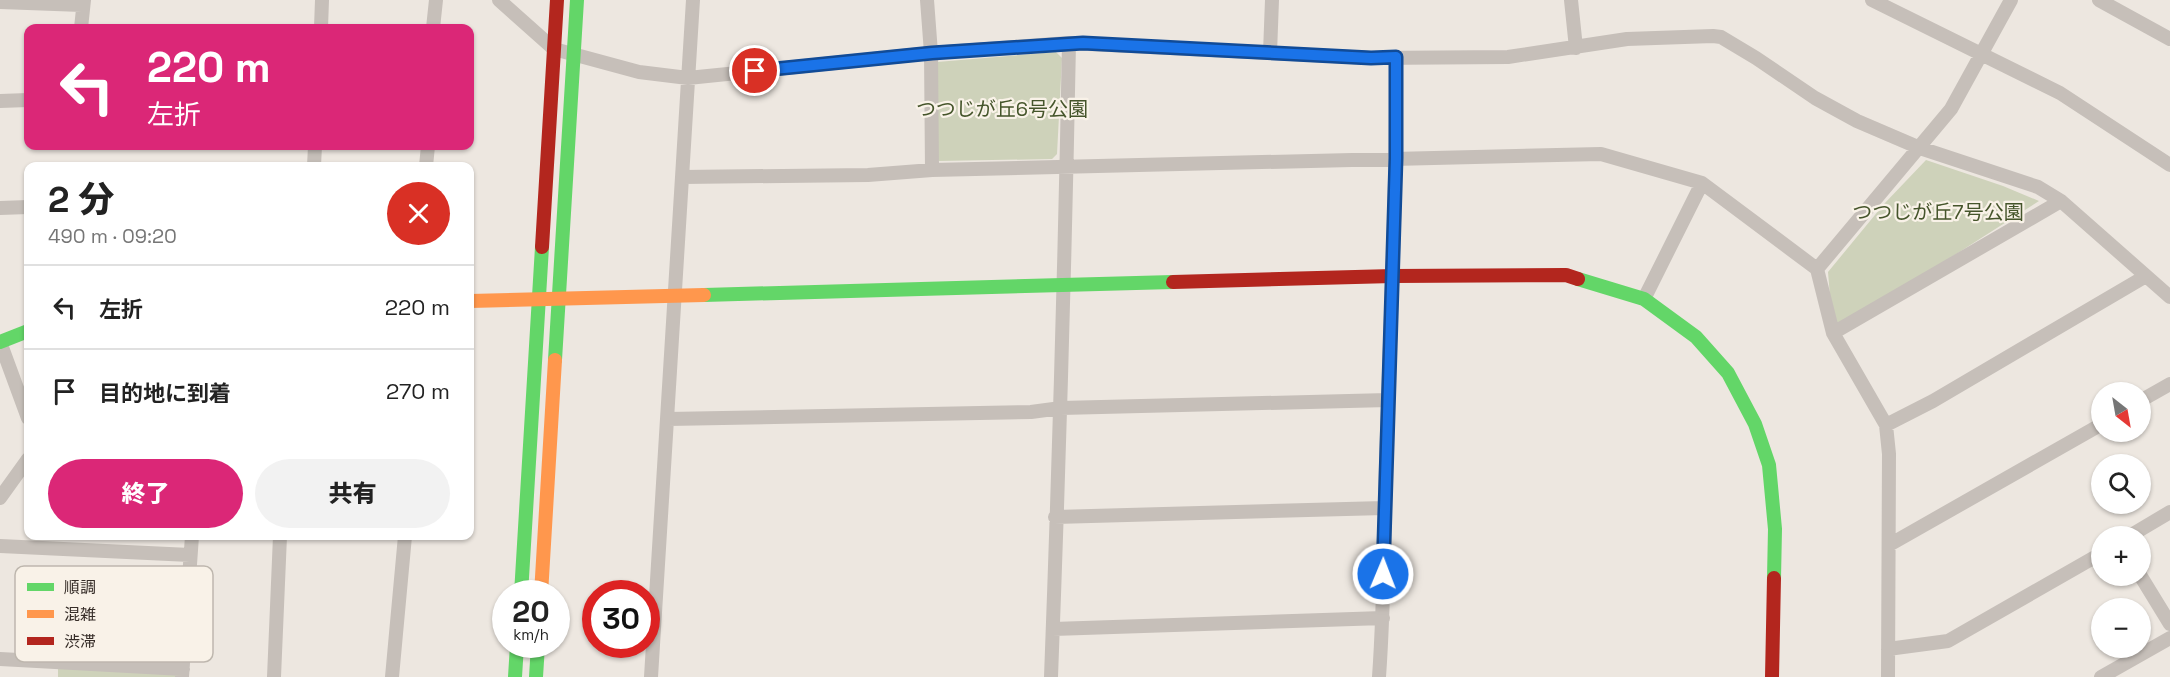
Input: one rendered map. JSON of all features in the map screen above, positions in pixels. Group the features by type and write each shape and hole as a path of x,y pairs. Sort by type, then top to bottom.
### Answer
{"street":[{"path":"321,24 322,0"},
{"path":"434,24 436,0"},
{"path":"499,0 554,49 639,72 688,78 932,53 1069,44 1371,58 1508,57 1639,39 1704,35 1721,37 1815,98 1857,121 1920,148 2038,187 2061,201 2170,297"},
{"path":"522,580 557,0"},
{"path":"542,580 577,0"},
{"path":"651,677 693,0"},
{"path":"927,0 932,53 932,170"},
{"path":"1270,53 1272,0"},
{"path":"1571,0 1576,48"},
{"path":"1872,0 2060,93 2170,165"},
{"path":"1817,269 1951,109 2012,0"},
{"path":"2099,0 2170,39"},
{"path":"0,3 83,3 81,24"},
{"path":"1051,677 1055,517 1061,408 1069,44"},
{"path":"1379,677 1383,618 1384,508 1393,276 1396,57"},
{"path":"0,101 24,100"},
{"path":"683,177 868,175 932,170 1066,166 1601,154 1702,183 1817,269 1833,333 1886,425 1889,454 1888,677"},
{"path":"1644,299 1702,183"},
{"path":"1833,333 2061,201"},
{"path":"0,208 24,207"},
{"path":"474,302 1393,276 1566,275 1644,299 1696,337 1728,373 1755,424 1769,465 1775,529 1772,677"},
{"path":"1886,425 1933,401 2146,276"},
{"path":"24,333 0,342 24,407"},
{"path":"2151,395 2170,384"},
{"path":"668,419 1031,412 1061,408 1388,400"},
{"path":"1889,545 2091,430"},
{"path":"0,498 24,465"},
{"path":"1055,517 1384,508"},
{"path":"2146,526 2170,512"},
{"path":"189,566 192,540"},
{"path":"274,677 280,540"},
{"path":"392,677 405,540"},
{"path":"0,546 190,555"},
{"path":"1888,649 1948,641 2091,559"},
{"path":"2147,586 2170,624"},
{"path":"1053,629 1383,618"},
{"path":"2101,677 2170,638"},
{"path":"515,677 517,658"},
{"path":"536,677 537,658"},
{"path":"0,659 15,660"},
{"path":"39,662 183,673"}],"green space":[{"name":"つつじが丘6号公園","path":"1056,52 1062,58 1057,154 1052,159 939,161 934,157 937,62"},
{"name":"つつじが丘7号公園","path":"1926,160 2003,186 2039,201 1833,333 1828,272 1884,204"},
{"path":"58,663 183,669 183,677 58,677"}],"traffic: fast":[{"path":"555,360 577,0"},
{"path":"522,580 542,247"},
{"path":"1578,279 1644,299 1696,337 1728,373 1755,424 1769,465 1775,529 1774,578"},
{"path":"704,295 1173,282"},
{"path":"0,342 24,333"},
{"path":"515,677 516,658"},
{"path":"536,677 537,658"}],"traffic: slow":[{"path":"474,301 704,295"},
{"path":"542,580 555,360"}],"traffic: jam":[{"path":"542,247 557,0"},
{"path":"1173,282 1393,276 1566,275 1578,279"},
{"path":"1772,677 1774,578"}],"route":[{"path":"755,71 932,53 1083,43 1371,58 1396,57 1396,158 1383,574"}]}
